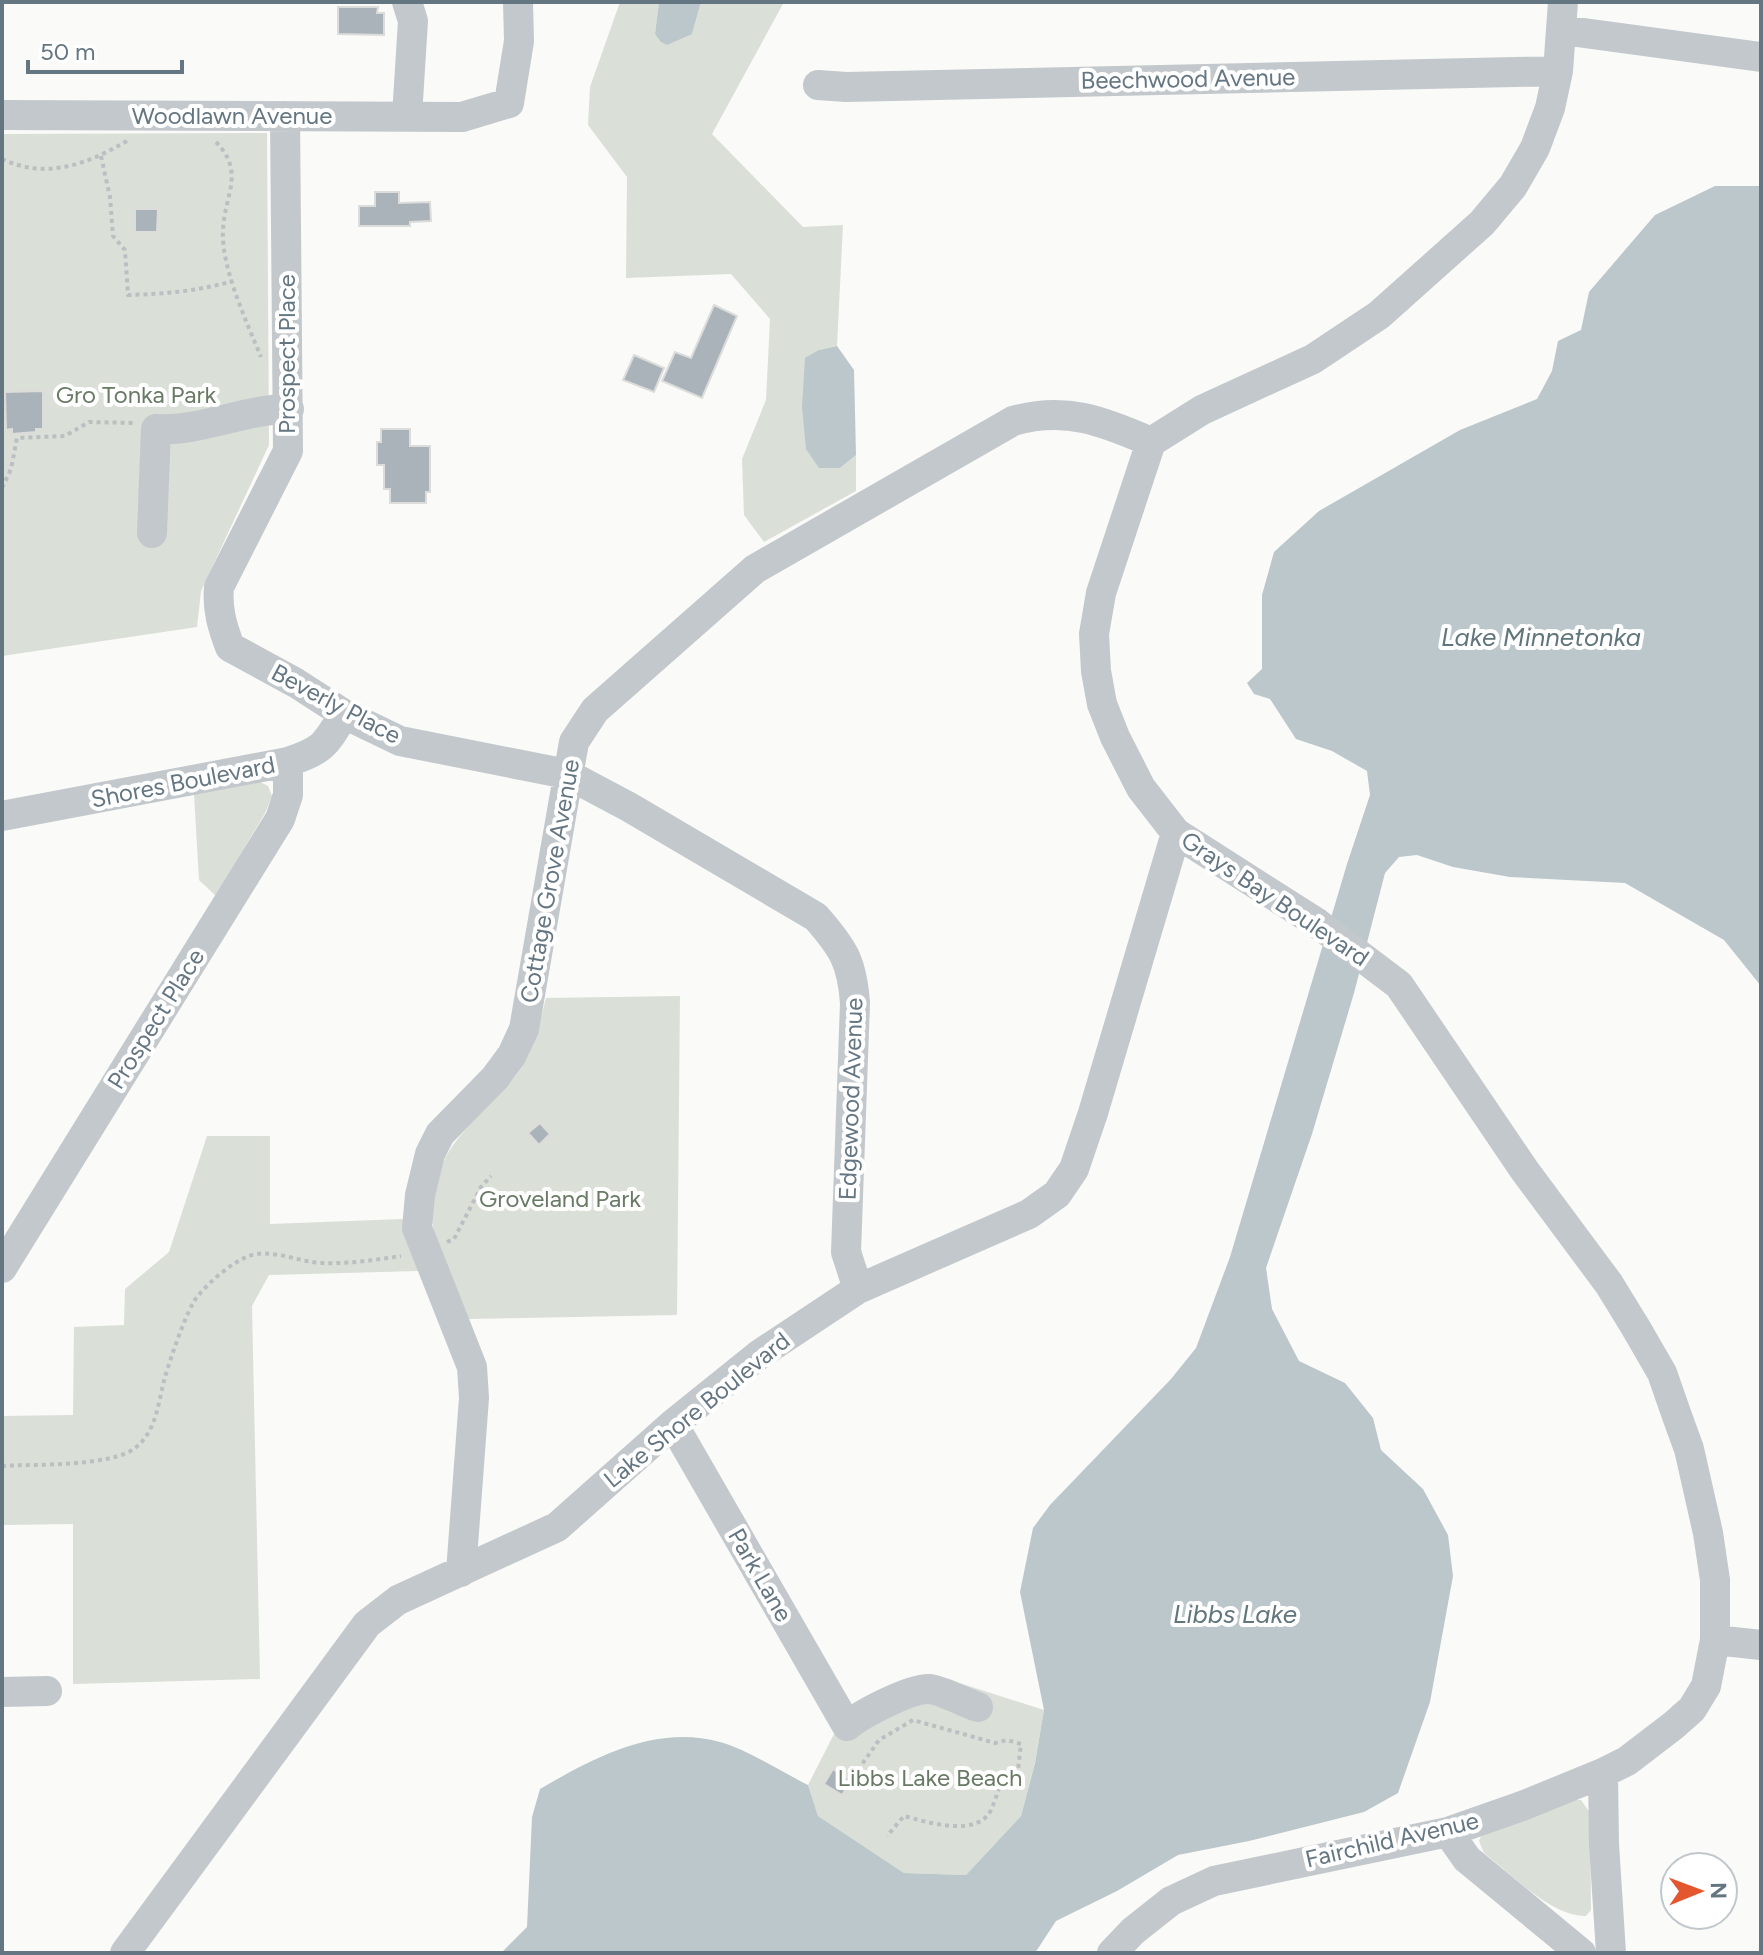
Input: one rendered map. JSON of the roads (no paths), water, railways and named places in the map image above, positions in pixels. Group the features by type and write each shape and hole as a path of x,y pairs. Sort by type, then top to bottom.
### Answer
{"street":[{"path":"407,2 413,21 407,116"},
{"name":"Woodlawn Avenue","path":"2,115 462,117 509,103 519,41 518,2"},
{"path":"1151,442 1202,410 1313,359 1379,315 1482,223 1513,186 1535,148 1558,71 1562,16 1761,57"},
{"name":"Beechwood Avenue","path":"818,85 1558,71"},
{"name":"Prospect Place","path":"221,622 219,587 288,451 285,116"},
{"path":"152,533 156,429 177,430 250,412 289,409"},
{"name":"Cottage Grove Avenue","path":"461,1572 474,1398 472,1367 417,1228 420,1195 430,1154 440,1134 495,1078 512,1055 524,1029 574,742 595,710 755,569 1013,421 1034,415 1073,415 1104,422 1151,442"},
{"name":"Grays Bay Boulevard","path":"1151,442 1101,593 1094,634 1102,704 1115,737 1141,788 1176,833 1317,923 1399,985 1525,1171 1609,1284 1662,1373 1689,1449 1715,1580 1715,1640"},
{"name":"Beverly Place","path":"221,622 230,647 296,683 344,714 400,741 567,774"},
{"name":"Shores Boulevard","path":"2,816 288,762 316,753 344,714"},
{"name":"Prospect Place","path":"3,1264 280,819 288,795 288,762"},
{"name":"Edgewood Avenue","path":"567,774 816,917 839,943 853,973 855,1003 846,1252 858,1289"},
{"name":"Lake Shore Boulevard","path":"125,1953 367,1624 398,1600 557,1527 673,1424 760,1354 858,1289 1029,1214 1057,1194 1074,1169 1093,1113 1176,833"},
{"name":"Park Lane","path":"673,1424 847,1726 858,1716 875,1708 929,1689 978,1707"},
{"path":"1715,1640 1761,1645"},
{"name":"Fairchild Avenue","path":"1112,1953 1133,1931 1171,1901 1214,1881 1448,1832 1522,1806 1627,1761 1692,1709 1706,1686 1715,1640"},
{"path":"2,1692 47,1691"},
{"path":"1603,1773 1611,1953"},
{"path":"1448,1832 1467,1859 1581,1953"}],"water":[{"path":"659,2 701,2 692,34 667,45 661,42 655,34"},
{"path":"1715,186 1761,186 1761,986 1724,940 1625,883 1510,877 1453,867 1417,855 1399,857 1385,873 1354,993 1312,1134 1266,1268 1272,1309 1299,1361 1345,1383 1373,1418 1381,1450 1423,1489 1448,1535 1453,1576 1430,1702 1398,1793 1364,1812 1178,1855 1117,1891 1056,1921 1035,1953 501,1953 527,1927 532,1817 540,1789 581,1766 626,1747 672,1737 730,1745 808,1785 818,1816 904,1873 966,1875 1021,1816 1035,1763 1044,1710 1020,1592 1033,1528 1050,1505 1171,1379 1196,1348 1230,1257 1370,795 1367,771 1332,751 1296,739 1270,699 1254,694 1247,683 1262,669 1262,595 1274,552 1319,511 1460,430 1537,399 1552,371 1558,341 1581,330 1589,292 1655,215"},
{"path":"837,346 854,370 856,455 840,468 819,468 806,449 802,407 805,358 819,350"}],"park label":[{"name":"Gro Tonka Park","path":"136,395"},
{"name":"Groveland Park","path":"560,1199"},
{"name":"Libbs Lake Beach","path":"930,1778"}],"water label":[{"name":"Lake Minnetonka","path":"1541,637"},
{"name":"Libbs Lake","path":"1235,1614"}]}
